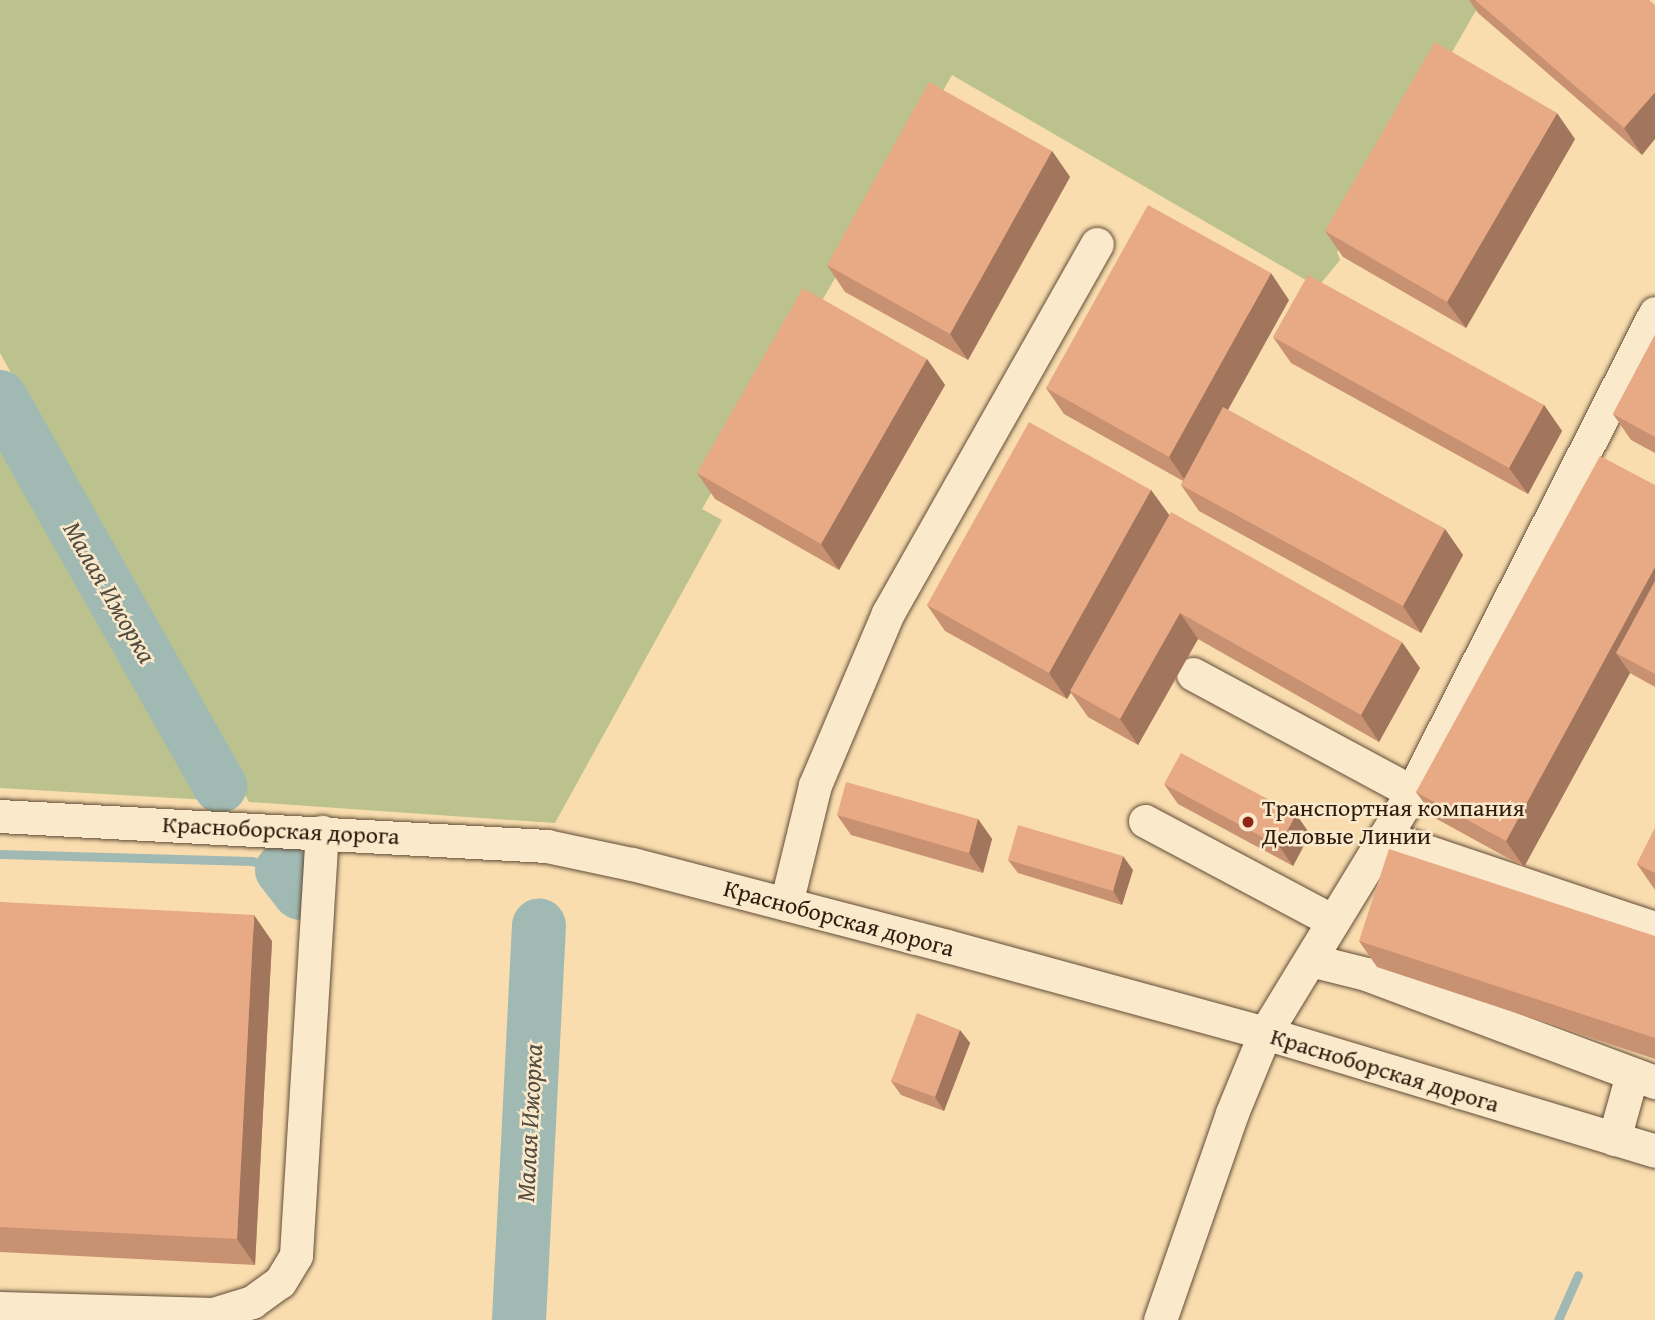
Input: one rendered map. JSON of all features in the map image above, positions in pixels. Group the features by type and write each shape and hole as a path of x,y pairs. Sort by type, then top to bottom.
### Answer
{"street":[{"path":"786,904 815,785 888,613 1097,244"},
{"path":"1160,1320 1232,1113 1265,1034 1412,792 1655,313"},
{"path":"1193,674 1412,792"},
{"name":"Красноборская дорога","path":"0,816 547,846 786,904 1265,1034 1655,1151"},
{"path":"1145,821 1333,921"},
{"path":"0,1308 213,1314 252,1302 280,1282 296,1255 322,832"},
{"path":"1384,837 1655,928"},
{"path":"1310,960 1366,974 1643,1078 1614,1139"}],"green space":[{"path":"0,0 1482,0 1337,252 1340,260 1318,287 952,75 702,509 722,520 555,823 249,802 0,353"},
{"path":"0,428 208,800 0,788"}],"building":[{"path":"1475,0 1649,0 1655,5 1655,92 1624,128"},
{"path":"1435,42 1557,113 1447,302 1325,231"},
{"path":"929,82 1052,151 950,334 827,265"},
{"path":"1148,205 1271,273 1169,457 1046,388"},
{"path":"1308,275 1544,405 1509,468 1273,337"},
{"path":"803,288 927,359 821,544 697,473"},
{"path":"1655,335 1655,437 1613,414"},
{"path":"1223,407 1445,529 1403,606 1181,485"},
{"path":"1029,422 1151,490 1049,673 927,605"},
{"path":"1600,456 1655,485 1655,567 1506,841 1416,792"},
{"path":"1171,512 1402,642 1361,715 1180,613 1120,719 1070,691"},
{"path":"1655,581 1655,674 1616,653"},
{"path":"1181,753 1296,814 1279,846 1164,784"},
{"path":"846,782 978,819 969,853 837,815"},
{"path":"1018,825 1123,856 1113,891 1008,860"},
{"path":"1655,828 1655,873 1637,864"},
{"path":"1389,849 1655,936 1655,1038 1359,941"},
{"path":"0,902 254,915 237,1239 0,1227"},
{"path":"917,1013 960,1030 935,1097 891,1081"}],"waterway":[{"name":"Малая Ижорка","path":"0,397 220,786"},
{"path":"0,854 252,861 282,870"},
{"name":"Малая Ижорка","path":"282,870 300,893"},
{"name":"Малая Ижорка","path":"519,1320 539,926"},
{"path":"1558,1320 1578,1275"}],"place":[{"name":"Транспортная компания Деловые Линии","path":"1248,822"}]}
